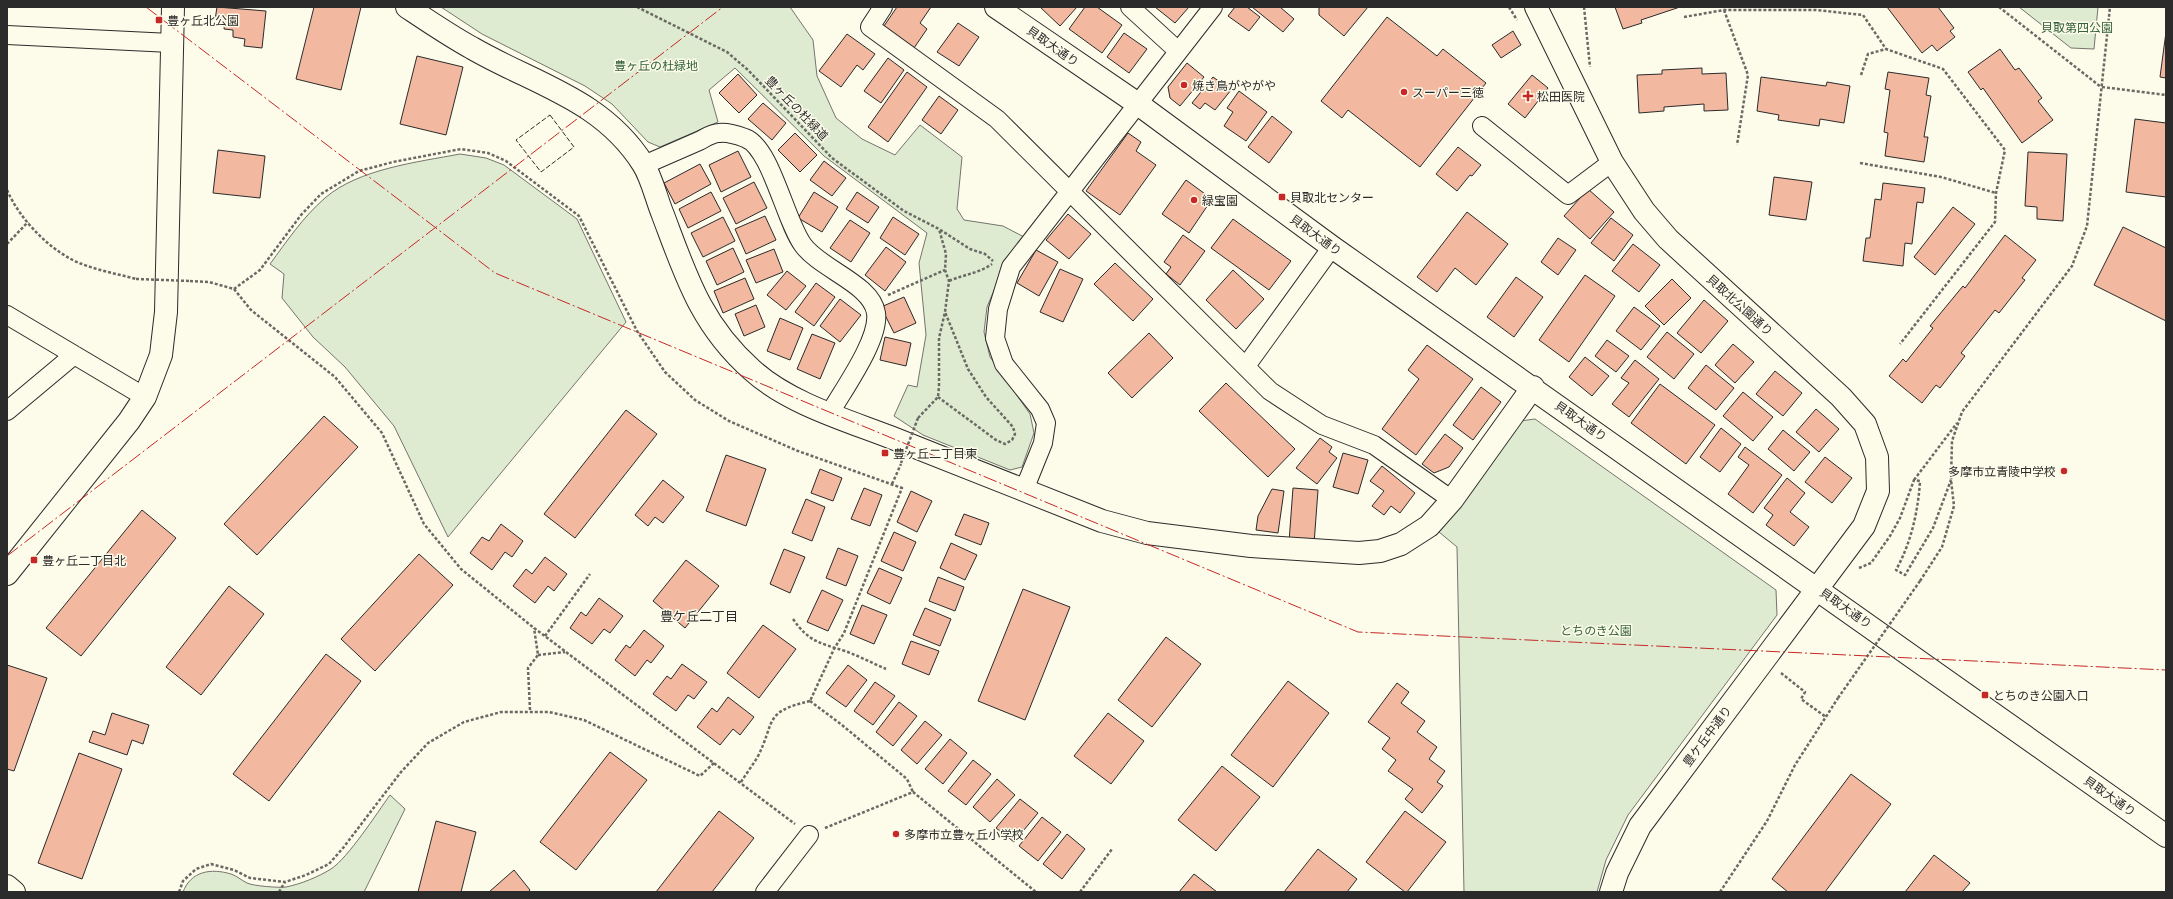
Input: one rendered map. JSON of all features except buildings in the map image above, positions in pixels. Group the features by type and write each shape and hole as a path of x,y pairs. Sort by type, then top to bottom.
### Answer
{"street":[{"path":"7,574 129,421 145,397 161,355 166,312 173,7"},
{"path":"406,7 472,49 576,100 598,115 614,130 644,165 693,293 707,319 727,346 753,372 780,391 830,413 1102,521 1147,533 1251,546 1360,553 1380,551 1416,537 1429,526 1452,500 1533,387"},
{"path":"882,7 870,27 997,119 1071,191 1270,391 1322,425 1374,445 1452,500"},
{"name":"貝取大通り","path":"996,7 1138,104 1332,247 1533,387 2165,834"},
{"path":"1130,7 1178,51"},
{"path":"1024,490 1043,443 1046,423 1040,409 1004,364 995,338 998,309 1011,268 1211,10"},
{"name":"貝取北公園通り","path":"1538,10 1612,162 1644,211 1668,239 1841,397 1865,424 1877,457 1878,491 1864,526 1817,588"},
{"path":"7,35 171,43"},
{"path":"1482,126 1568,195 1612,162"},
{"path":"644,165 718,133 734,134 747,139 760,150 768,164 793,230 803,246 815,259 858,287 873,302 876,314 873,339 830,413"},
{"path":"1246,366 1332,247"},
{"path":"7,315 145,397"},
{"path":"7,411 74,355"},
{"name":"豊ケ丘中通り","path":"1611,892 1617,872 1640,826 1817,588"},
{"path":"765,892 808,835"},
{"path":"7,886 14,892"}],"path":[{"name":"豊ヶ丘の杜緑道","path":"637,7 727,52 748,70 832,158 904,211 939,229 970,249 986,254 994,263 979,273 961,276 949,281"},
{"path":"1584,7 1590,73"},
{"path":"1999,7 2102,87 2166,95"},
{"path":"1720,892 1766,821 1795,765 1838,698 1942,547 1954,506 1951,480 1952,441 1962,412 2072,266 2087,226 2110,7"},
{"path":"1684,17 1724,10 1816,10 1863,16 1886,50"},
{"path":"1724,10 1748,75 1737,145"},
{"path":"1861,75 1868,54 1886,50 1943,69 2005,150 1996,193 1995,222 1900,344"},
{"path":"234,289 260,270 301,215 321,194 359,171 393,162 461,149 488,153 506,161 579,216 637,330 665,372 696,400 729,421 798,451 902,488 844,633 834,649 810,701"},
{"path":"1860,164 1941,177 1996,193"},
{"path":"7,190 28,222 55,248 82,264 136,279 190,280 209,282 234,289 251,310 335,377 382,433 424,524 461,569 565,652 741,782 808,835 913,792"},
{"path":"7,244 28,222"},
{"path":"892,484 918,418 938,397 940,386 939,338 946,312 949,281 945,270 946,254 939,229"},
{"path":"873,302 945,270"},
{"path":"938,397 996,440 1005,444 1012,440 1015,434 1013,427 986,397 968,370 946,312"},
{"path":"1856,569 1871,563 1890,536 1900,518 1914,480 1960,420"},
{"path":"1914,480 1920,481 1918,505 1904,556 1896,570 1905,575 1933,528 1951,480"},
{"path":"545,636 590,574"},
{"path":"793,619 800,629 820,645 845,651 886,669"},
{"path":"530,710 528,668 538,655 534,628"},
{"path":"538,655 565,652"},
{"path":"1781,672 1805,692 1801,699 1826,717"},
{"path":"741,782 757,758 772,718 788,706 810,701 842,725 907,779 913,792 1036,892"},
{"path":"179,892 183,881 196,868 211,864 234,870 250,878 285,882 306,875 329,864 401,772 428,743 464,722 501,712 530,710 584,720 700,776 714,763"},
{"path":"1080,892 1112,849"},
{"path":"279,892 285,882"}],"green space":[{"name":"豊ヶ丘の杜緑地","path":"441,7 790,7 813,40 817,76 836,118 862,139 895,155 920,125 962,157 957,209 964,220 1003,226 1024,237 1008,257 987,307 984,332 990,357 1030,414 1034,433 1022,467 1010,470 923,435 894,416 908,385 917,387 926,335 919,263 927,233 824,156 735,68 709,90 718,122 660,147 648,142 612,104 585,86 482,34"},
{"name":"貝取第四公園","path":"2019,7 2098,7 2094,49 2071,48"},
{"path":"460,154 486,158 504,165 577,219 626,322 448,537 394,426 345,367 313,337 282,298 284,274 270,264 317,205 339,188 371,173"},
{"name":"とちのき公園","path":"1535,419 1776,590 1777,615 1628,815 1606,860 1597,892 1464,892 1457,547 1439,532 1520,421"},
{"path":"390,795 405,809 364,892 183,892 191,879 196,875 216,871 231,874 250,884 272,887 286,887 315,877 331,869 346,855"}],"fence":[{"path":"550,115 574,147 541,172 516,140 550,115"}],"power":[{"path":"146,7 495,273 1358,632 2166,670"},
{"path":"7,556 723,7"}],"place":[{"name":"豊ヶ丘北公園","path":"159,20"},
{"name":"焼き鳥がやがや","path":"1184,85"},
{"name":"スーパー三徳","path":"1404,92"},
{"name":"松田医院","path":"1528,96"},
{"name":"貝取北センター","path":"1282,197"},
{"name":"緑宝園","path":"1194,200"},
{"name":"豊ヶ丘二丁目東","path":"885,453"},
{"name":"多摩市立青陵中学校","path":"2064,471"},
{"name":"豊ヶ丘二丁目北","path":"34,560"},
{"name":"とちのき公園入口","path":"1985,695"},
{"name":"多摩市立豊ヶ丘小学校","path":"896,834"}],"district":[{"name":"豊ケ丘二丁目","path":"699,616"}]}
